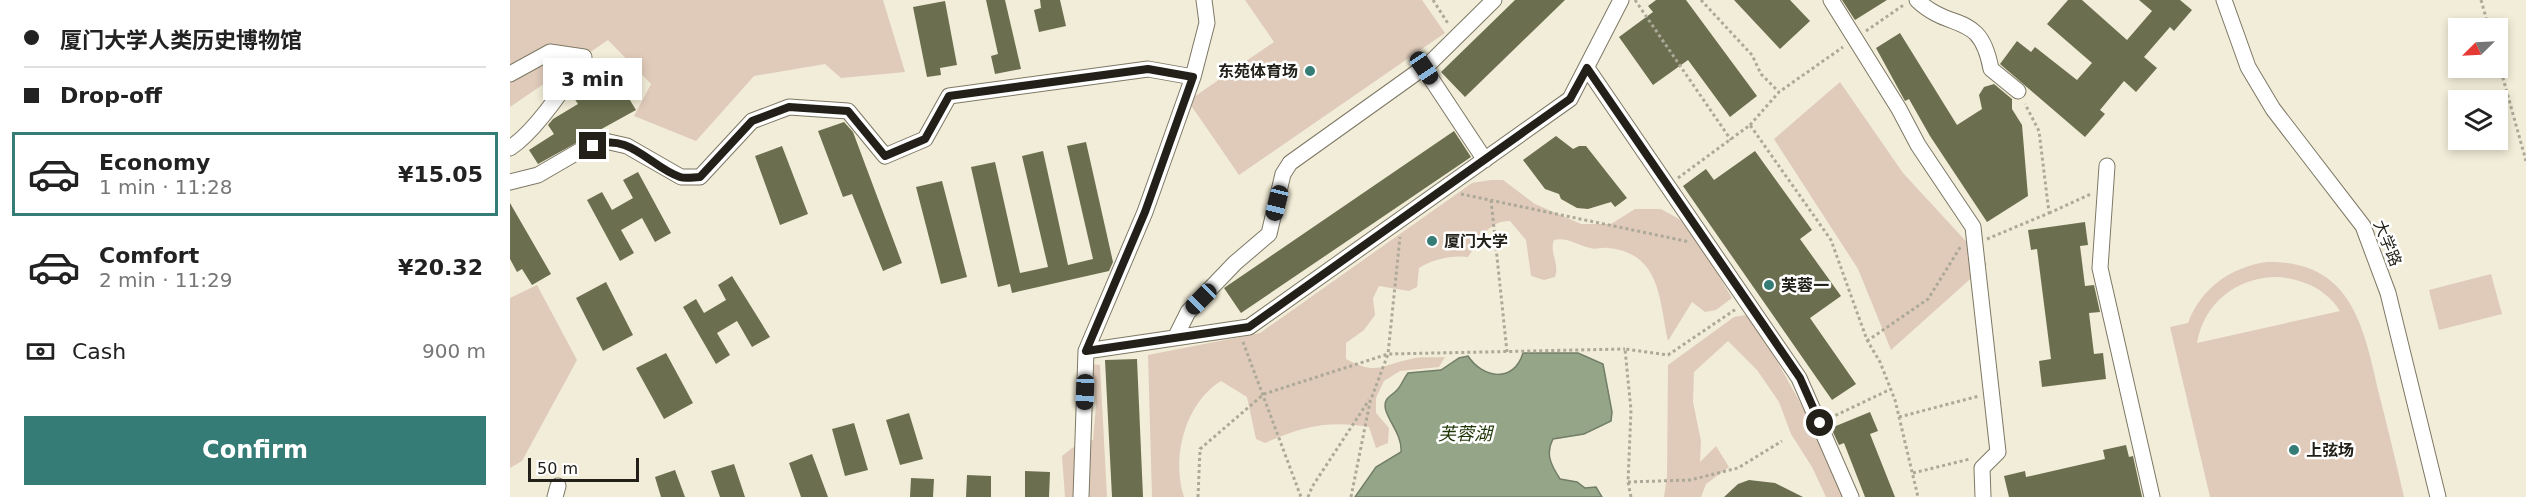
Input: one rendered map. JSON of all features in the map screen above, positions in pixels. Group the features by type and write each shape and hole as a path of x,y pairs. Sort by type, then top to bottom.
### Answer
{"street":[{"path":"1081,497 1086,351 1145,212 1193,77 1207,23 1204,0"},
{"path":"1175,338 1188,312 1235,263 1269,234 1283,174 1290,163 1424,68 1494,0"},
{"path":"1086,351 1249,327 1570,99 1621,0"},
{"path":"1831,0 1899,109 1918,145 1973,227 1998,452 1982,468 1983,497"},
{"path":"1917,0 1932,11 1979,34 1987,48 1992,69 2018,91"},
{"name":"大学路","path":"2224,0 2248,67 2273,109 2363,226 2388,293 2438,497"},
{"path":"510,74 550,52 584,57 560,95 520,141 510,148"},
{"path":"1424,68 1485,160"},
{"path":"1587,68 1800,378 1851,497"},
{"path":"510,182 537,175 581,150 605,141 627,146 681,177 700,177 752,121 789,107 848,111 885,156 925,139 949,96 1148,69 1193,77"},
{"path":"2107,166 2100,268 2152,497"}],"path":[{"path":"1433,0 1457,37"},
{"path":"1635,0 1731,140"},
{"path":"1667,185 1750,125 1779,92 1761,74 1752,55 1701,0"},
{"path":"2481,0 2486,18"},
{"path":"2503,78 2526,161"},
{"path":"2018,91 2039,131 2049,213"},
{"path":"1750,125 1831,240 1867,341 1880,362 1891,389 1918,497"},
{"path":"1975,244 2106,188"},
{"path":"1442,190 1709,246"},
{"path":"1491,200 1507,352"},
{"path":"1867,341 1928,299 1973,227"},
{"path":"1351,497 1373,394 1388,354 1401,233"},
{"path":"1198,497 1200,449 1264,394 1388,354 1625,349 1668,355 1747,302"},
{"path":"1238,329 1301,497"},
{"path":"1625,349 1631,410 1628,482 1631,497"},
{"path":"1820,423 1891,389"},
{"path":"1899,417 1991,393"},
{"path":"1308,497 1312,487 1373,394"},
{"path":"1628,482 1690,480 1738,468 1782,441"},
{"path":"1913,473 1998,452"}],"shaded area":[{"path":"510,0 883,0 905,72 841,78 825,64 754,76 696,141 634,116 651,84 608,40 510,107"},
{"name":"东苑体育场","path":"1245,0 1422,0 1445,33 1239,175 1188,101 1274,42"},
{"path":"1840,82 1903,173 1987,264 1891,350 1858,269 1774,139"},
{"path":"1503,180 1535,204 1581,224 1611,224 1635,209 1661,209 1679,219 1695,236 1732,298 1716,310 1705,312 1692,302 1668,341 1654,281 1648,269 1638,259 1625,252 1608,248 1592,249 1568,240 1554,240 1555,277 1544,280 1531,276 1526,240 1510,221 1495,224 1480,238 1468,257 1443,258 1419,268 1417,287 1409,291 1379,286 1373,298 1375,315 1364,330 1346,343 1346,359 1372,368 1415,358 1445,357 1439,367 1400,371 1384,381 1376,398 1376,413 1389,428 1388,443 1376,448 1369,427 1341,424 1316,426 1292,432 1265,443 1256,439 1247,397 1221,381 1198,403 1184,433 1179,466 1184,497 1152,497 1148,355 1260,333 1472,183"},
{"path":"2267,262 2296,264 2318,272 2336,285 2349,302 2367,345 2404,497 2210,497 2170,327 2188,323 2201,299 2219,281 2254,265","holes":["2277,277 2313,286 2328,297 2340,311 2197,343 2207,316 2225,295 2249,282"]},
{"path":"2491,274 2502,314 2439,330 2429,290"},
{"path":"537,285 577,360 522,461 510,468 510,298"},
{"path":"1751,314 1808,417 1845,497 1826,497 1812,467 1791,434 1779,402 1757,370 1728,341 1694,372 1693,402 1701,441 1700,462 1716,446 1729,467 1706,484 1701,497 1664,497 1667,476 1668,365 1734,317"},
{"path":"1092,364 1100,365 1107,497 1065,497 1062,456 1072,448 1093,440 1096,406"}],"water":[{"name":"芙蓉湖","path":"1523,353 1578,353 1603,364 1612,412 1611,421 1584,434 1553,439 1549,450 1552,464 1560,479 1577,482 1585,488 1596,487 1602,497 1355,497 1376,467 1401,452 1401,444 1385,404 1408,373 1441,370 1459,358 1468,356 1474,364 1490,373 1506,373 1519,363"}],"building":[{"path":"986,0 1005,0 1021,69 995,74 991,56 998,54"},
{"path":"1040,0 1060,0 1066,26 1039,32 1034,10 1041,8"},
{"path":"1515,0 1565,0 1465,97 1441,72"},
{"path":"1656,0 1686,0 1757,96 1730,117 1688,60 1653,85 1619,37 1653,12 1648,6"},
{"path":"1734,0 1790,0 1810,21 1780,49"},
{"path":"1842,0 1887,0 1855,20"},
{"path":"2068,0 2082,0 2127,40 2152,11 2139,0 2180,0 2192,10 2174,31 2170,27 2144,57 2157,68 2136,92 2124,81 2100,110 2105,114 2085,137 2000,64 2017,41 2031,52 2035,47 2077,80 2092,63 2047,24"},
{"path":"945,1 957,65 940,68 941,75 927,77 913,7"},
{"path":"1900,33 1957,125 1982,109 1979,95 1984,87 1994,84 2012,99 2012,109 2022,125 2028,196 1987,222 1930,136 1909,99 1905,101 1876,48"},
{"path":"619,82 636,110 538,164 529,150 554,134 548,125 553,119 578,104 574,98 588,89 593,97"},
{"path":"844,122 853,132 902,263 883,271 852,194 843,197 818,131"},
{"path":"1454,131 1471,157 1241,313 1224,288"},
{"path":"1556,136 1573,149 1586,146 1627,198 1615,207 1611,202 1588,209 1577,208 1561,199 1559,194 1545,189 1523,160"},
{"path":"1086,142 1113,262 1109,271 1012,293 1010,284 998,287 971,167 995,162 1020,273 1048,267 1022,156 1043,151 1068,265 1093,259 1067,146"},
{"path":"782,146 808,214 780,225 755,156"},
{"path":"1755,151 1812,230 1800,239 1841,296 1810,318 1856,384 1832,400 1683,186 1706,169 1714,180"},
{"path":"638,172 671,233 655,242 642,218 621,230 634,253 620,261 587,200 602,192 612,210 633,198 623,180"},
{"path":"942,181 967,277 941,284 916,187"},
{"path":"510,203 551,274 532,285 522,269 517,272 510,259"},
{"path":"2085,222 2088,245 2080,246 2085,286 2094,285 2100,312 2089,313 2094,354 2103,353 2106,379 2042,387 2039,361 2051,359 2037,249 2031,250 2028,230"},
{"path":"732,276 770,337 752,347 737,321 717,333 730,355 716,364 683,307 696,299 704,313 726,300 718,285"},
{"path":"606,282 633,335 603,351 576,298"},
{"path":"666,353 693,403 664,419 636,368"},
{"path":"1137,359 1143,497 1112,497 1105,360"},
{"path":"1870,412 1878,431 1870,434 1895,497 1865,497 1844,443 1839,445 1831,428"},
{"path":"909,413 923,459 900,465 886,420"},
{"path":"854,423 868,470 845,476 832,429"},
{"path":"2126,445 2129,457 2133,456 2142,497 2009,497 2004,476 2025,471 2026,477 2105,459 2103,450"},
{"path":"812,454 828,497 801,497 789,463"},
{"path":"734,464 745,497 720,497 711,471"},
{"path":"675,470 685,497 661,497 655,477"},
{"path":"1025,471 1050,472 1049,497 1025,497"},
{"path":"967,475 991,476 991,497 966,497"},
{"path":"911,478 934,479 933,497 910,497"},
{"path":"1749,480 1775,483 1803,497 1724,497 1738,484"}],"place":[{"name":"东苑体育场","path":"1310,71"},
{"name":"厦门大学","path":"1432,241"},
{"name":"芙蓉一","path":"1769,285"},
{"name":"上弦场","path":"2294,450"}],"route":[{"path":"593,146 605,141 627,146 681,177 700,177 752,121 789,107 848,111 885,156 925,139 949,96 1148,69 1193,77 1145,212 1086,351 1249,327 1570,99 1587,68 1800,378 1820,423"}]}
